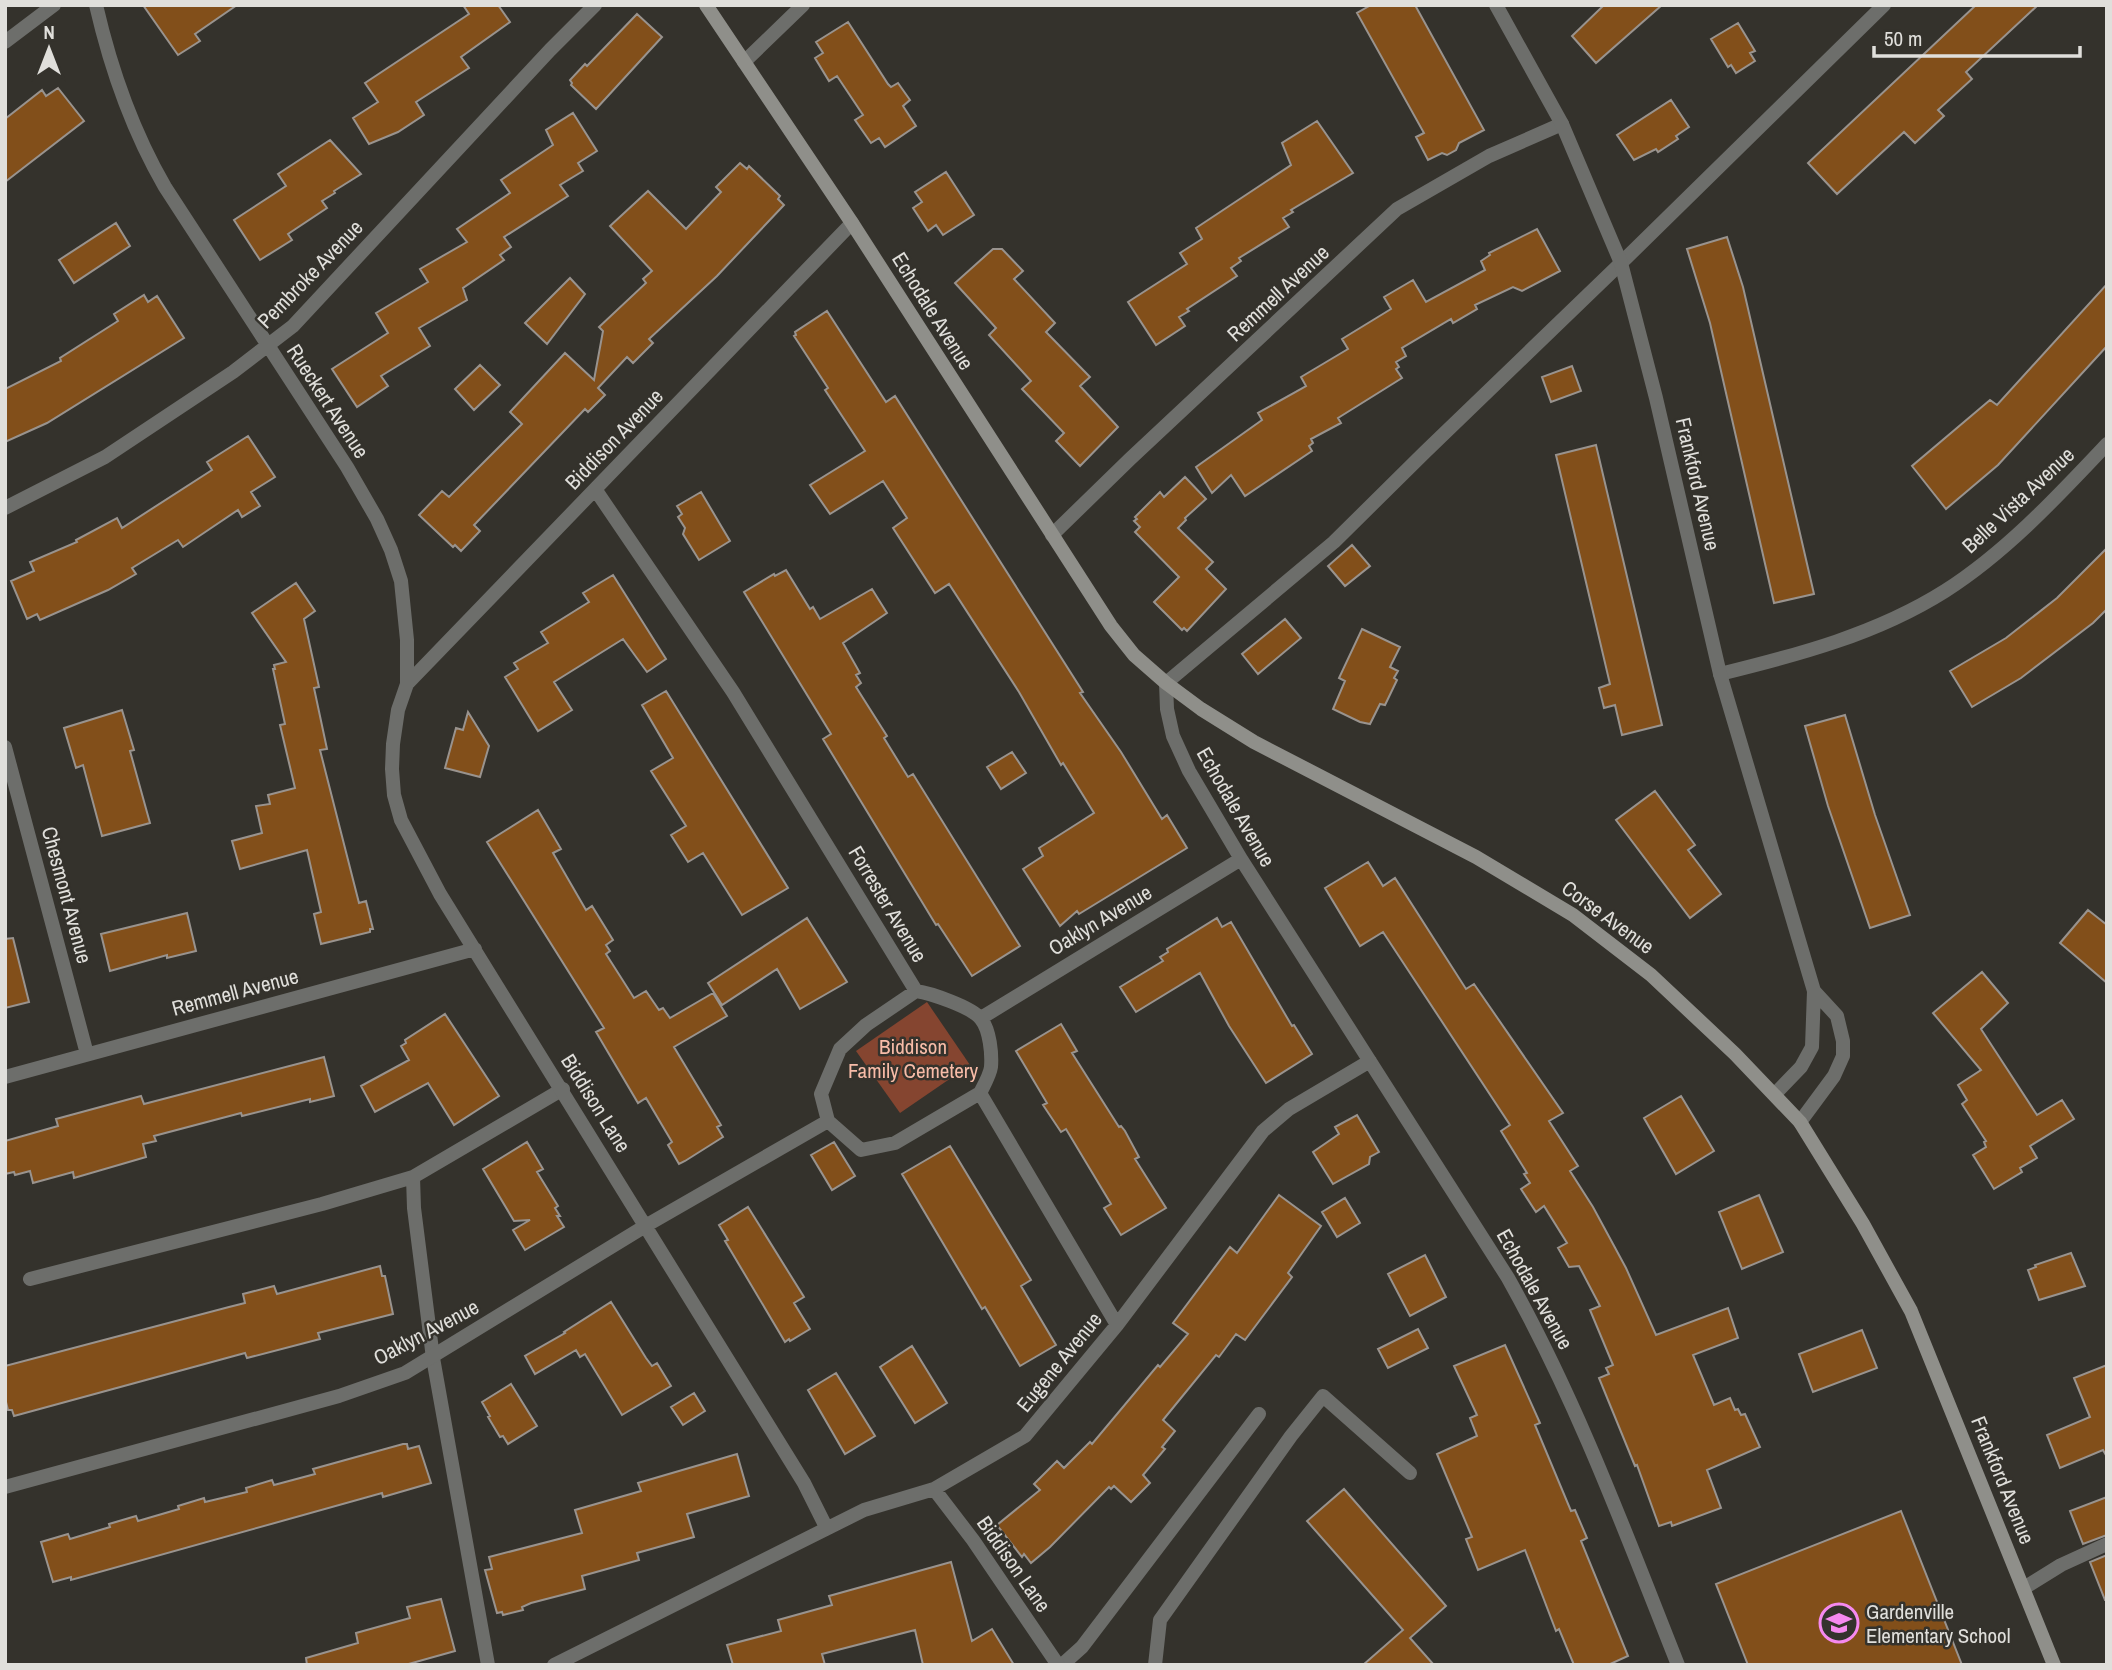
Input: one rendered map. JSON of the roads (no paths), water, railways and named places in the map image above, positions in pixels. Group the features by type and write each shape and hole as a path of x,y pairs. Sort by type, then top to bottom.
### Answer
{"main road":[{"name":"Echodale Avenue","path":"706,5 852,223 1111,626 1135,655 1166,683"},
{"name":"Corse Avenue","path":"1166,683 1201,709 1254,742 1476,857 1573,915 1651,975 1775,1094 1800,1122 1863,1224 1911,1311"},
{"name":"Frankford Avenue","path":"1911,1311 2054,1665"}],"street":[{"path":"5,43 54,5"},
{"name":"Rueckert Avenue","path":"96,5 124,103 143,149 164,187 347,467 377,519 401,580 406,614 407,684"},
{"name":"Pembroke Avenue","path":"5,508 105,457 268,347 293,326 595,5"},
{"path":"744,62 803,5"},
{"name":"Frankford Avenue","path":"1496,5 1562,124 1621,263 1656,398 1720,674 1814,991 1812,1047 1801,1068 1775,1094"},
{"path":"1166,683 1334,542 1884,5"},
{"name":"Remmell Avenue","path":"1052,535 1129,459 1397,209 1489,156 1562,124"},
{"name":"Biddison Avenue","path":"407,684 852,223"},
{"name":"Belle Vista Avenue","path":"1720,674 1875,628 1945,591 2014,538 2107,444"},
{"name":"Forrester Avenue","path":"595,489 733,692 916,991 955,1003 981,1018"},
{"name":"Echodale Avenue","path":"1166,683 1167,709 1173,736 1189,771 1241,859 1508,1278 1541,1337 1588,1441 1678,1665"},
{"name":"Biddison Lane","path":"407,684 398,710 392,769 394,794 401,820 440,894 647,1225 804,1483 826,1527"},
{"name":"Chesmont Avenue","path":"5,747 88,1054"},
{"name":"Oaklyn Avenue","path":"981,1018 1241,859"},
{"name":"Remmell Avenue","path":"5,1077 475,949"},
{"path":"916,991 866,1024 840,1049 821,1094 828,1121 862,1150 895,1143 980,1093 991,1069 990,1048 981,1018"},
{"name":"Frankford Avenue","path":"1800,1122 1834,1076 1843,1056 1838,1016 1814,991"},
{"name":"Eugene Avenue","path":"554,1665 685,1601 826,1527 864,1510 934,1489 1025,1436 1117,1325 1263,1131 1289,1109 1370,1061"},
{"path":"30,1279 323,1204 413,1177 562,1089"},
{"path":"980,1093 1117,1325"},
{"name":"Oaklyn Avenue","path":"5,1487 339,1396 404,1373 433,1358 647,1225 828,1121"},
{"path":"413,1177 414,1208 433,1358 488,1665"},
{"path":"1155,1665 1160,1620 1291,1436 1323,1396 1410,1473"},
{"path":"1060,1665 1082,1647 1259,1414"},
{"name":"Biddison Lane","path":"934,1489 1060,1665"},
{"path":"2024,1588 2062,1564 2107,1544"}],"place":[{"name":"Gardenville Elementary School","path":"1839,1623"}],"park label":[{"name":"Biddison Family Cemetery","path":"913,1058"}]}
